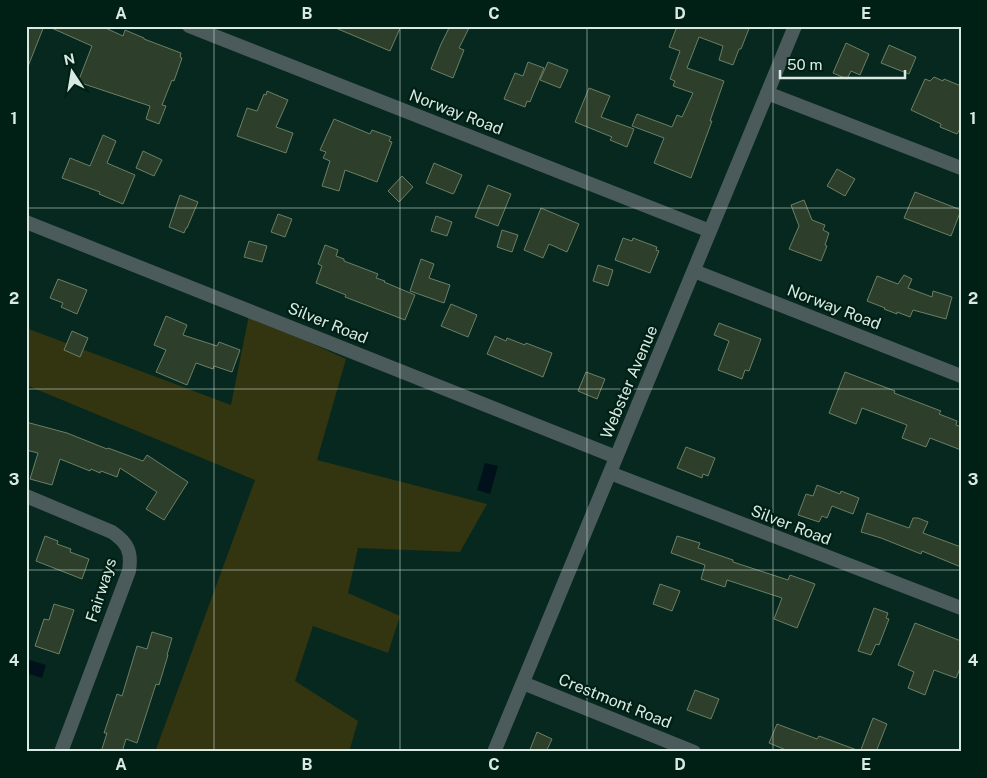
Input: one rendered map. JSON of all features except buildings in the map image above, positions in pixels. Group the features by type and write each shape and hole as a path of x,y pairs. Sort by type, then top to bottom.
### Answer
{"street":[{"name":"Norway Road","path":"189,26 710,231"},
{"name":"Webster Avenue","path":"494,752 795,26"},
{"path":"767,93 961,168"},
{"name":"Silver Road","path":"26,222 616,457"},
{"name":"Norway Road","path":"694,271 961,376"},
{"name":"Silver Road","path":"610,473 961,608"},
{"name":"Fairways","path":"26,496 112,532 122,539 128,549 131,561 129,571 61,752"},
{"name":"Crestmont Road","path":"522,683 694,752"}],"green space":[{"path":"249,315 346,359 317,460 487,504 460,552 358,548 348,593 400,616 388,653 313,626 295,681 358,721 349,752 155,752 255,480 26,385 26,328 231,405"}],"water":[{"path":"485,463 498,466 490,494 477,490"},
{"path":"26,659 46,665 42,678 26,673"}]}
